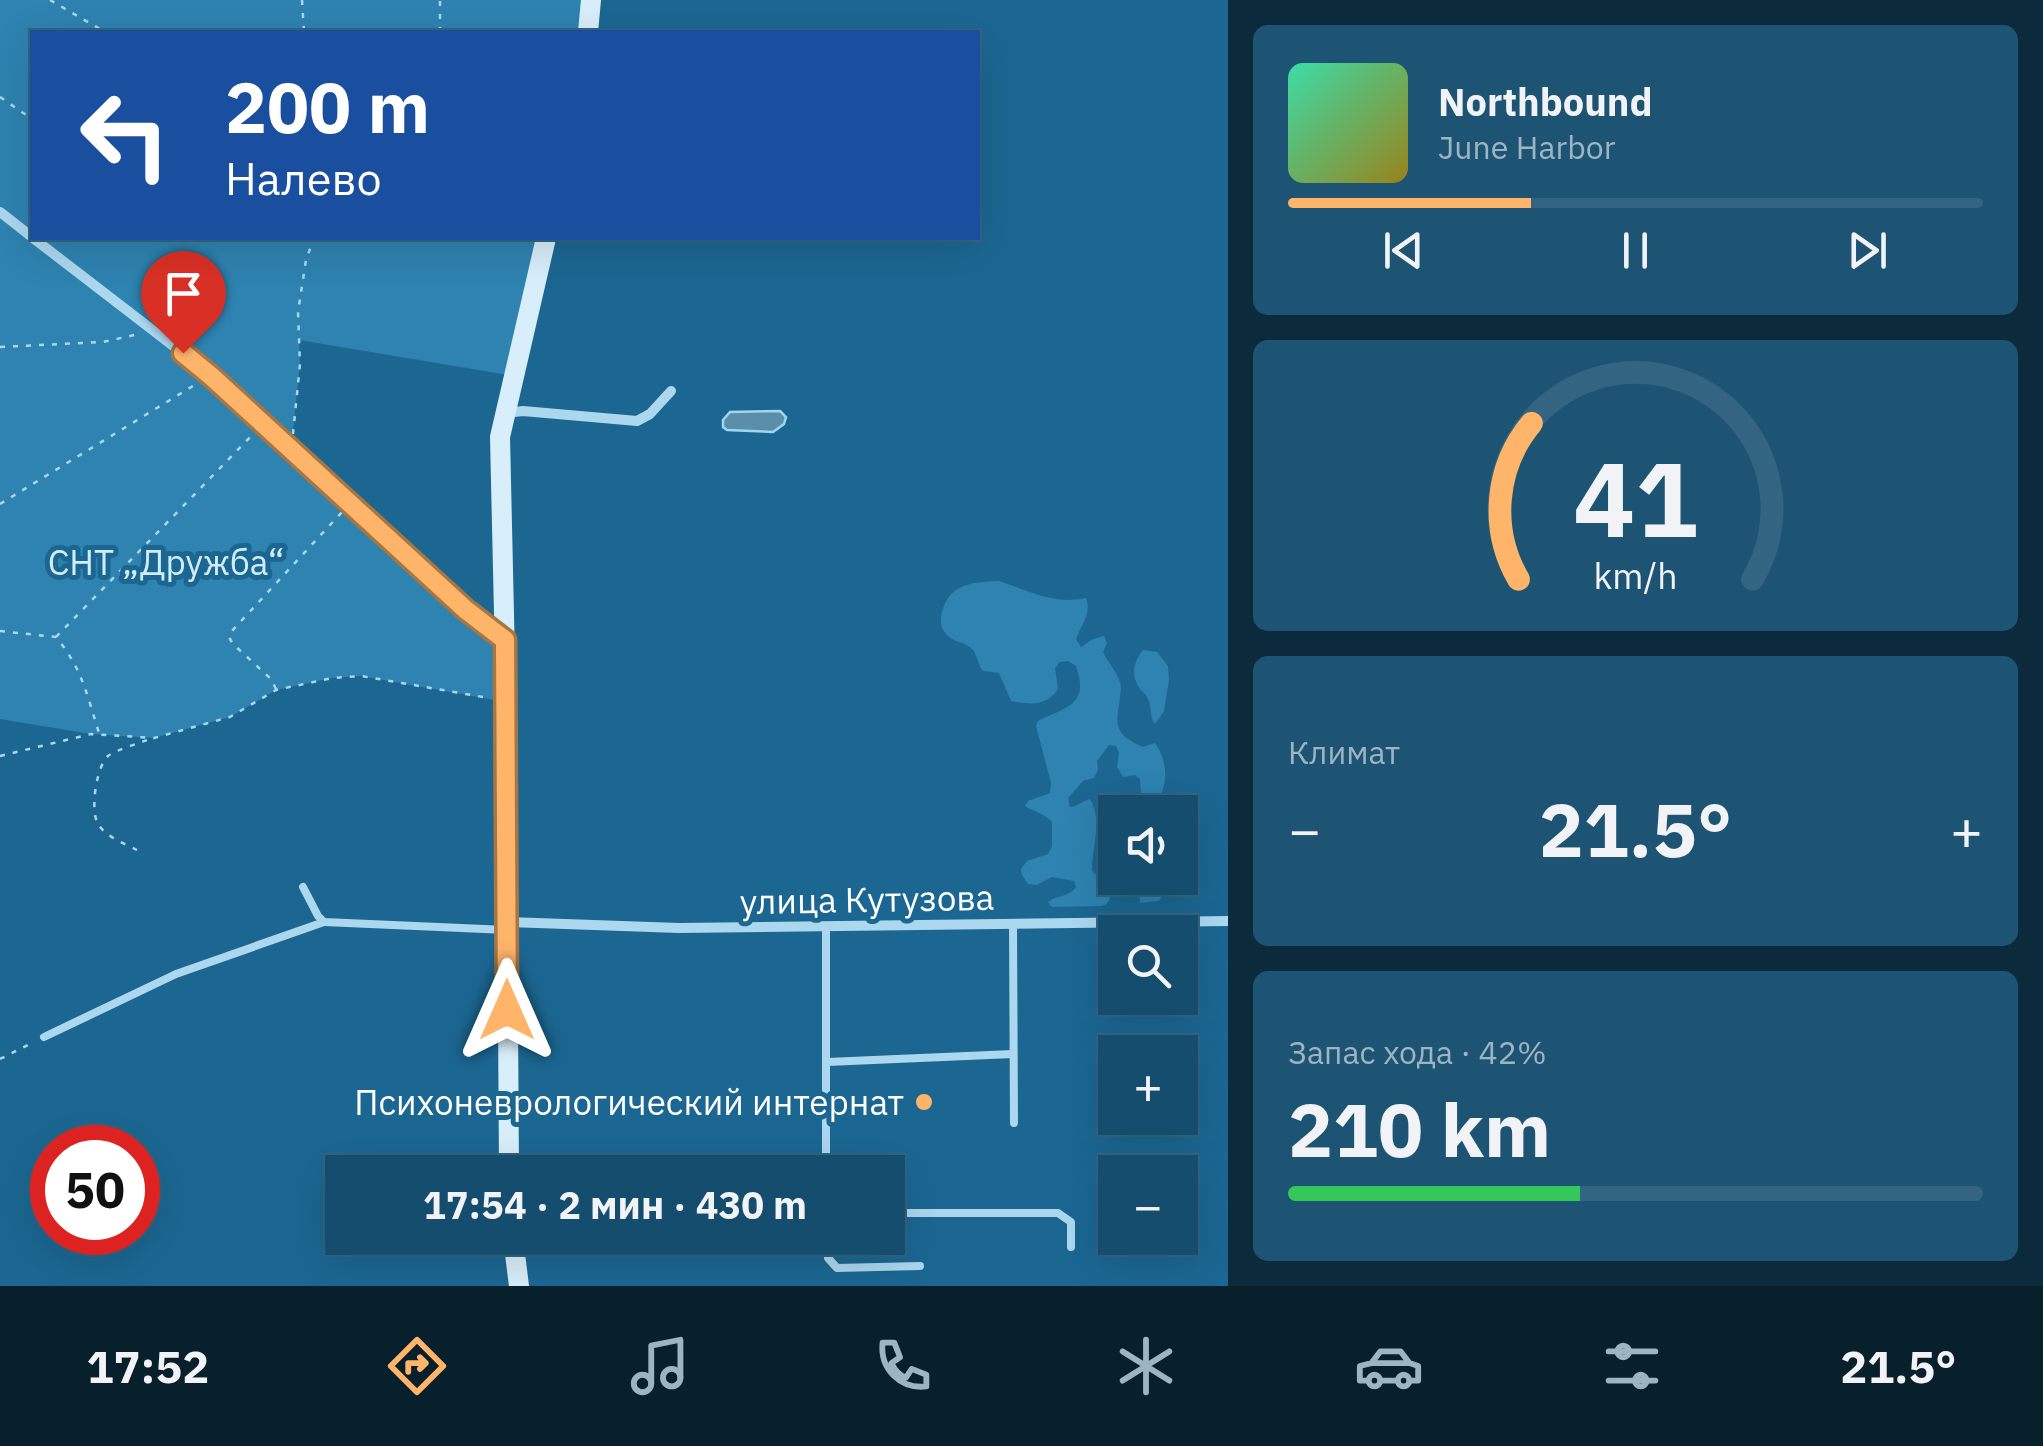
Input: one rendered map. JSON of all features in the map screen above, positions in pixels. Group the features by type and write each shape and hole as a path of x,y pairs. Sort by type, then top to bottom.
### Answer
{"main road":[{"path":"588,30 591,0"},
{"path":"509,1155 500,437 546,240"},
{"path":"515,1255 519,1286"}],"street":[{"path":"0,212 30,235"},
{"path":"37,240 211,376 466,610 505,640"},
{"path":"505,413 524,411 637,420 650,414 671,390"},
{"name":"улица Кутузова","path":"507,926 826,927 1228,921"}],"lane":[{"path":"303,887 324,922"},
{"path":"44,1037 176,974 324,922 507,926"},
{"path":"1013,925 1014,1123"},
{"path":"826,927 826,1155"},
{"path":"827,1062 1014,1054"},
{"path":"905,1213 1058,1212 1070,1222 1071,1246"},
{"path":"828,1255 837,1268 920,1266"}],"path":[{"path":"50,0 102,30"},
{"path":"302,0 304,30"},
{"path":"440,0 440,30"},
{"path":"0,96 30,118"},
{"path":"291,451 300,364 298,312 313,240"},
{"path":"0,347 102,342 155,330"},
{"path":"0,504 211,376"},
{"path":"56,637 262,424"},
{"path":"276,690 271,678 232,644 230,633 350,503"},
{"path":"0,631 56,637 73,657 99,734"},
{"path":"138,850 119,841 96,820 96,788 108,756 154,738 230,717 276,690 332,678 361,676 506,702"},
{"path":"0,756 91,734 154,738"},
{"path":"0,1059 44,1037"}],"green space":[{"name":"СНТ „Дружба“","path":"0,0 591,0 588,30 30,30 30,240 546,240 514,376 299,340 291,451 505,640 506,702 361,676 276,690 230,717 154,738 91,734 0,719"},
{"path":"999,581 1053,598 1086,598 1087,614 1076,639 1081,647 1104,636 1107,643 1103,652 1121,688 1120,730 1143,747 1155,743 1163,759 1165,775 1160,795 1141,795 1140,779 1135,775 1123,777 1117,767 1116,746 1109,745 1097,761 1094,778 1083,781 1068,798 1070,807 1090,799 1094,807 1092,870 1098,878 1098,895 1109,895 1107,904 1052,907 1048,902 1073,890 1074,881 1052,877 1037,885 1028,884 1022,875 1027,861 1048,854 1052,846 1052,822 1025,806 1028,801 1050,793 1051,783 1036,726 1038,721 1073,703 1078,697 1080,679 1076,666 1060,662 1055,668 1058,689 1049,699 1031,703 1011,701 999,673 983,671 973,650 949,637 942,627 945,602 957,590"},
{"path":"1143,650 1157,652 1168,666 1164,711 1155,724 1148,699 1134,675"},
{"path":"1139,895 1162,895 1159,901 1140,903"}],"shaded area":[{"path":"780,411 786,417 784,424 773,432 723,427 730,412"}],"place":[{"name":"Психоневрологический интернат","path":"924,1102"}],"route":[{"path":"183,353 466,610 505,640 507,1010"}]}
